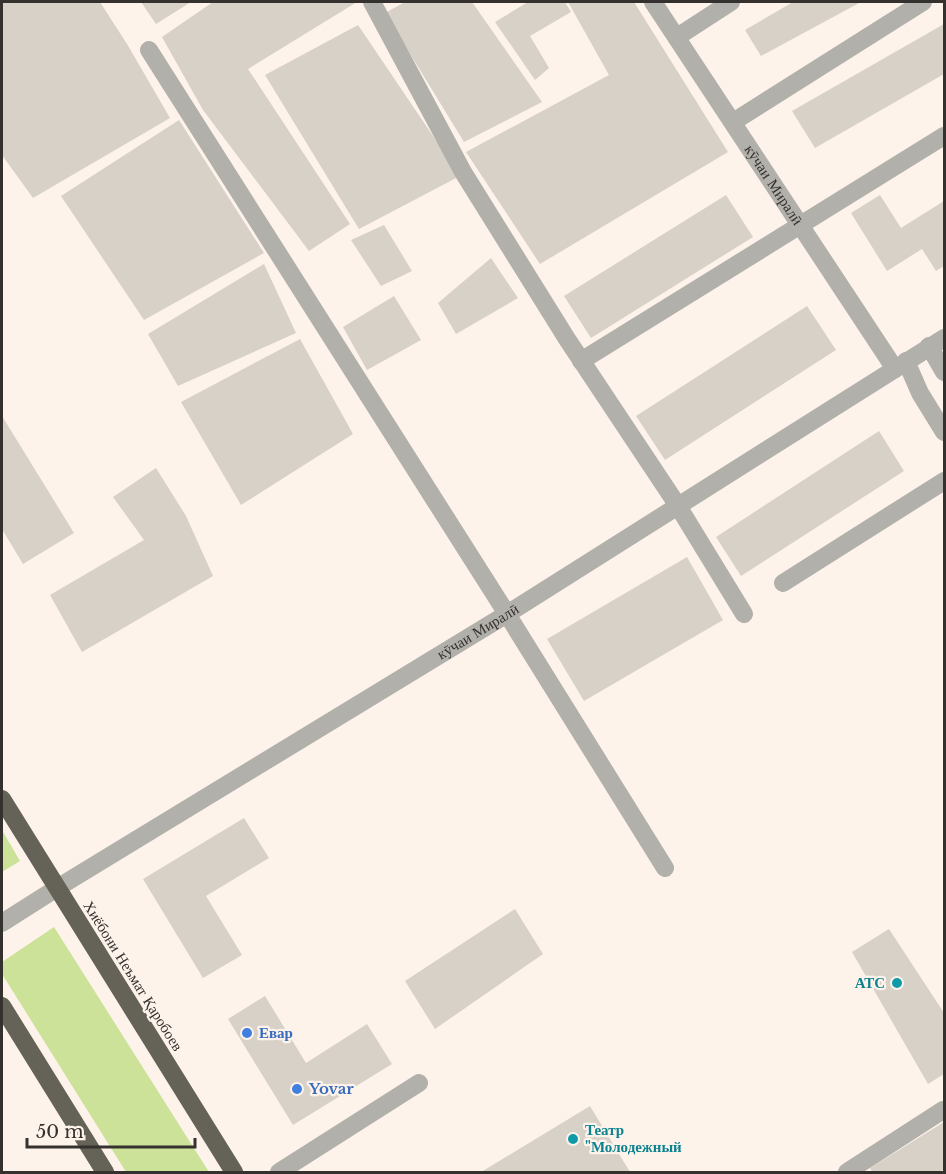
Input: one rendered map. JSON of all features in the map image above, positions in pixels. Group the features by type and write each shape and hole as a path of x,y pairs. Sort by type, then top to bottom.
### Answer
{"highway":[{"name":"Хиёбони Неъмат Қаробоев","path":"2,799 234,1173"},
{"path":"2,1006 105,1173"}],"street":[{"path":"372,2 463,172 582,361 678,506 744,614"},
{"name":"кӯчаи Миралӣ","path":"653,2 801,226 900,365"},
{"path":"677,38 731,2"},
{"path":"733,122 923,2"},
{"path":"149,50 507,614 665,868"},
{"path":"582,361 945,136"},
{"path":"937,342 945,372"},
{"name":"кӯчаи Миралӣ","path":"2,923 507,614 937,342"},
{"path":"900,365 945,432"},
{"path":"783,583 945,481"},
{"path":"279,1173 419,1083"},
{"path":"847,1173 943,1110"}],"green space":[{"path":"2,830 20,861 2,872"},
{"path":"54,927 209,1172 126,1172 2,974 2,962"}],"building":[{"path":"2,2 100,2 170,118 33,198 2,155"},
{"path":"141,2 191,2 156,24"},
{"path":"213,2 357,2 248,69 350,224 309,251 203,110 162,37"},
{"path":"405,2 472,2 542,102 464,142 385,13"},
{"path":"528,2 565,2 571,12 530,36 549,68 535,80 495,22"},
{"path":"568,2 634,2 728,152 540,264 466,152 609,75"},
{"path":"793,2 861,2 761,56 745,30"},
{"path":"944,24 944,74 815,148 792,111"},
{"path":"358,25 460,176 359,229 265,75"},
{"path":"179,120 264,253 144,320 61,196"},
{"path":"726,195 753,237 591,338 564,296"},
{"path":"880,195 901,228 944,201 944,266 936,271 922,249 887,271 851,213"},
{"path":"384,225 412,271 381,286 351,240"},
{"path":"491,258 518,298 456,334 438,303"},
{"path":"264,264 296,333 178,386 148,334"},
{"path":"394,296 421,340 367,370 343,327"},
{"path":"807,306 836,350 665,460 636,416"},
{"path":"300,339 353,434 241,505 181,402"},
{"path":"2,416 74,533 23,564 2,529"},
{"path":"879,431 904,471 741,576 716,537"},
{"path":"156,468 186,516 213,576 82,652 50,595 144,540 113,497"},
{"path":"687,557 723,620 584,701 547,639"},
{"path":"244,818 269,858 206,896 242,955 203,978 143,879"},
{"path":"515,909 543,954 435,1029 405,981"},
{"name":"АТС","path":"889,929 944,1013 944,1074 928,1084 852,952"},
{"path":"265,996 306,1063 367,1024 392,1064 293,1125 228,1019"},
{"name":"Театр \"Молодежный","path":"590,1106 630,1172 481,1172"},
{"path":"944,1122 944,1169 939,1172 872,1172 870,1168"}],"place":[{"name":"АТС","path":"897,983"},
{"name":"Евар","path":"247,1033"},
{"name":"Yovar","path":"297,1089"},
{"name":"Театр \"Молодежный","path":"573,1139"}]}
